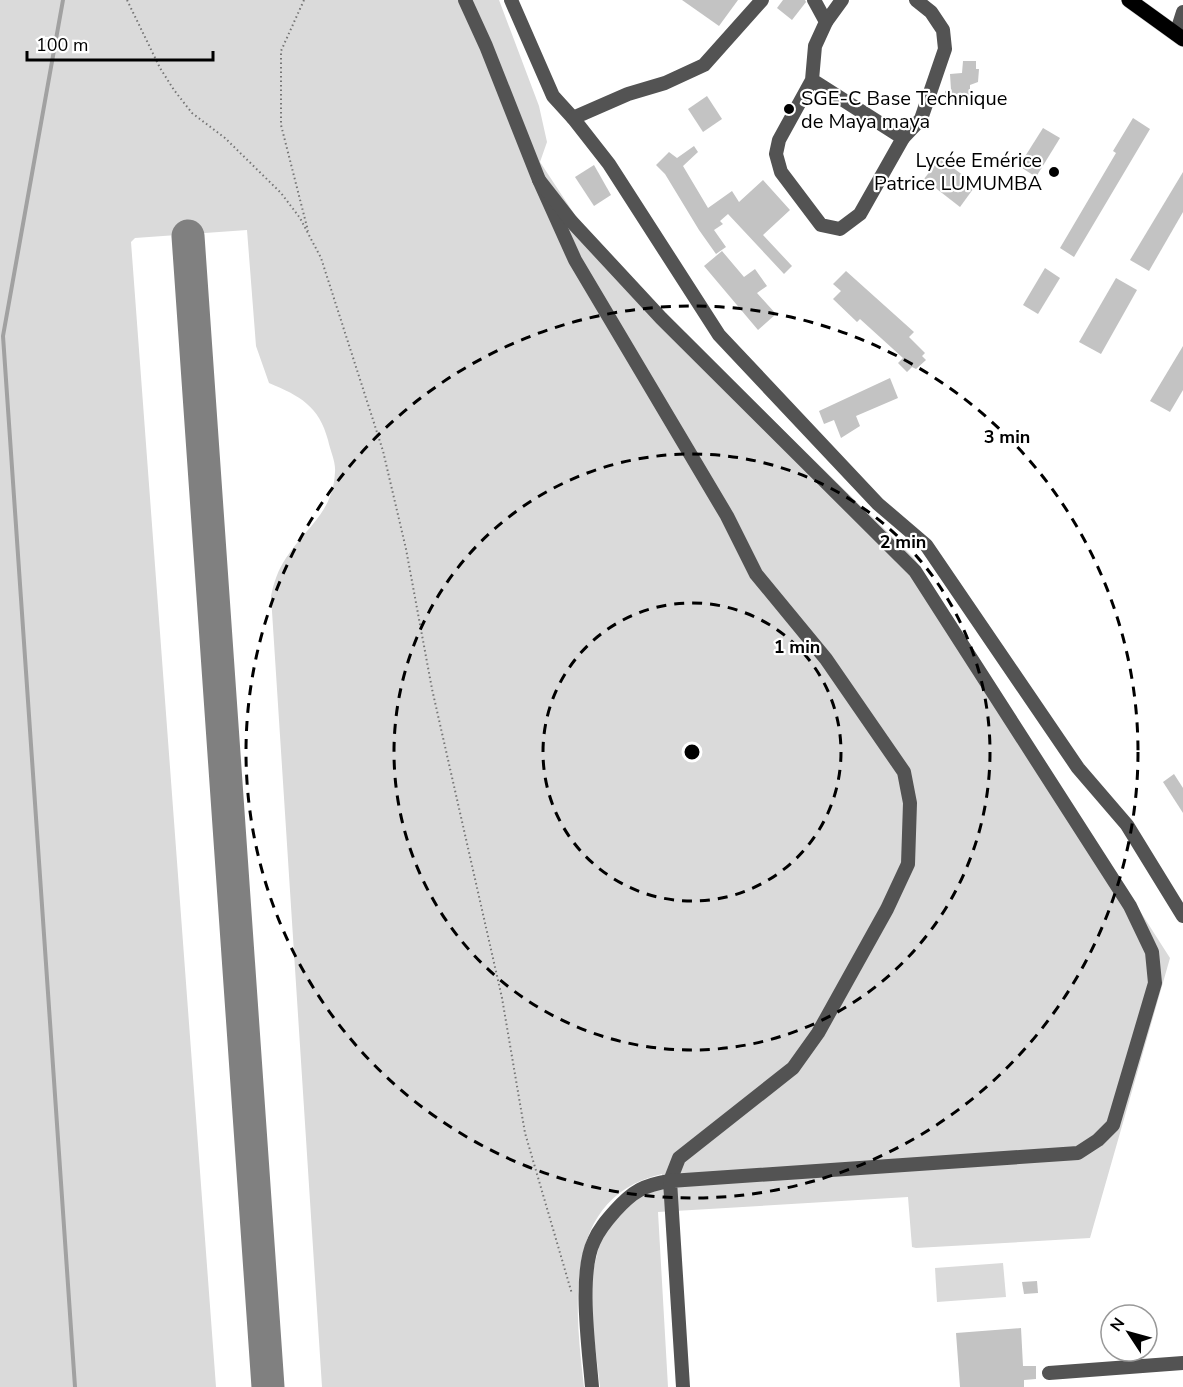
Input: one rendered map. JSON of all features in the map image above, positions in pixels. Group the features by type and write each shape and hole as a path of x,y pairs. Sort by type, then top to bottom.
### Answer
{"main road":[{"path":"1129,0 1180,37"}],"street":[{"path":"465,0 490,54 539,180 575,260 715,495 756,574 826,659 904,772 910,803 908,864 887,909 818,1033 793,1068 766,1091 735,1111 679,1158 670,1181 683,1387"},
{"path":"511,0 553,96 609,164 719,335 878,504 926,544 1078,768 1127,825 1183,916"},
{"path":"573,118 628,94 665,83 704,65 762,0"},
{"path":"814,0 826,22"},
{"path":"842,0 826,22 815,46 812,80 779,140 776,154 781,172 821,225 840,229 860,214 903,138 921,119 945,49 943,30 931,12 916,0"},
{"path":"1179,0 1183,3"},
{"path":"1180,37 1183,12"},
{"path":"812,80 903,138"},
{"path":"539,180 571,221 661,318 915,571 1130,906 1152,952 1155,983 1113,1125 1098,1140 1078,1153 670,1181 645,1185 612,1214 593,1243 586,1286 592,1387"},
{"path":"1049,1373 1183,1363"}],"path":[{"path":"127,0 160,68 180,98 192,113 225,138 268,179 300,218 321,258 383,451 406,549 432,689 502,998 525,1133 574,1300"},
{"path":"304,0 281,51 281,125 310,237"}],"shaded area":[{"path":"0,0 499,0 539,106 547,142 540,162 596,247 914,558 1170,958 1090,1238 916,1248 912,1247 908,1197 658,1212 668,1387 600,1387 591,1312 592,1275 603,1230 629,1202 661,1184 662,1174 629,1187 606,1206 591,1231 582,1260 578,1291 578,1324 584,1387 322,1387 271,596 283,563 324,509 333,486 335,464 324,428 314,410 299,398 269,383 256,346 247,230 135,238 131,242 216,1387 0,1387"},
{"path":"1003,1263 1006,1297 937,1302 935,1268"}],"building":[{"path":"682,0 738,0 719,26"},
{"path":"783,0 805,0 806,2 792,20 777,8"},
{"path":"963,61 976,61 976,69 979,69 978,82 970,85 970,102 946,103 945,91 951,90 950,74 962,73"},
{"path":"707,96 722,119 703,132 688,109"},
{"path":"1133,118 1150,129 1074,257 1060,248 1116,153 1113,151"},
{"path":"1043,128 1060,138 1036,177 1019,166"},
{"path":"694,146 698,152 683,166 708,208 732,191 739,202 763,180 790,210 763,235 792,266 784,274 728,214 720,221 723,224 714,230 726,247 716,254 699,230 665,174 656,165 669,152 677,158"},
{"path":"940,158 976,185 960,207 924,179"},
{"path":"594,165 611,195 594,206 575,177"},
{"path":"1183,172 1183,212 1149,271 1130,260"},
{"path":"722,251 744,277 755,269 767,286 757,293 776,314 758,330 704,266"},
{"path":"1045,268 1060,278 1038,314 1023,305"},
{"path":"846,271 914,332 909,337 925,353 922,356 926,360 916,369 912,367 907,372 898,363 903,358 860,319 857,322 833,299 841,291 833,284"},
{"path":"1116,278 1137,290 1101,354 1079,342"},
{"path":"1183,346 1183,390 1170,412 1150,401"},
{"path":"890,378 898,398 856,416 860,426 841,438 834,420 824,424 819,411"},
{"path":"1174,774 1183,788 1183,813 1163,782"},
{"path":"1037,1281 1038,1293 1024,1294 1022,1282"},
{"path":"1021,1328 1023,1366 1036,1366 1036,1379 1024,1380 1024,1387 960,1387 956,1333"}],"waterway":[{"path":"63,0 3,336 75,1387"}],"taxiway":[{"path":"188,236 268,1387"}],"place":[{"name":"SGE-C Base Technique de Maya maya","path":"789,109"},
{"name":"Lycée Emérice Patrice LUMUMBA","path":"1054,172"}]}
